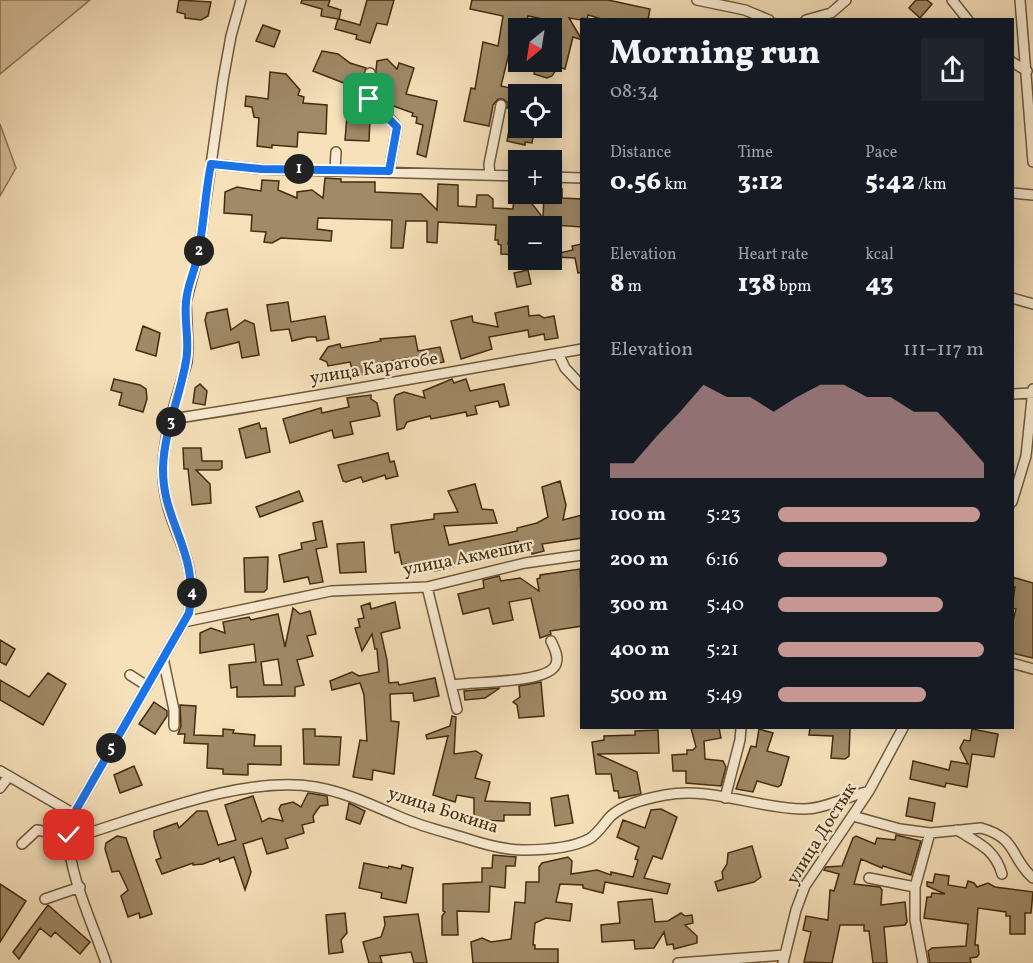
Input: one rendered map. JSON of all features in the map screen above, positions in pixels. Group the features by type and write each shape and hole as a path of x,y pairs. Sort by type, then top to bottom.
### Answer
{"street":[{"path":"106,963 80,887 69,838 75,814 184,622 190,604 189,561 164,488 164,456 186,362 188,347 186,302 198,256 231,36 241,0"},
{"path":"697,0 737,4 765,18"},
{"path":"813,18 831,13 846,0"},
{"path":"952,0 966,18"},
{"path":"1020,0 1033,162"},
{"path":"1014,63 1027,70"},
{"path":"370,73 366,87 369,99 397,127 389,171"},
{"path":"490,175 489,164 501,105"},
{"path":"334,170 336,152"},
{"path":"211,164 261,169 508,176"},
{"path":"562,177 580,178"},
{"path":"1014,193 1033,195"},
{"path":"1014,299 1033,304"},
{"name":"улица Каратобе","path":"172,419 435,376 580,349"},
{"path":"558,353 566,368 580,384"},
{"path":"1014,393 1033,391 1026,456 1014,495"},
{"name":"улица Акмешит","path":"184,622 330,591 428,587 525,563 580,555"},
{"path":"428,587 457,709"},
{"path":"453,685 544,676 556,664 557,658 551,641"},
{"path":"163,658 174,710 174,726"},
{"path":"1014,664 1033,669"},
{"path":"130,675 147,686"},
{"path":"725,798 741,729"},
{"name":"улица Достык","path":"784,959 796,910 805,886 869,791 902,729"},
{"path":"0,788 4,774 75,814"},
{"name":"улица Бокина","path":"69,838 199,800 245,789 280,784 316,787 489,845 522,850 579,843 591,838 612,815 623,807 664,795 697,793 804,809 818,808 846,796 869,791"},
{"path":"853,816 900,829 930,833 981,828 996,833 1008,841 1033,878"},
{"path":"956,830 985,846 999,863 1002,874"},
{"path":"22,844 37,831 69,838"},
{"path":"923,963 915,920 915,887 930,833"},
{"path":"869,878 915,887"},
{"path":"45,899 80,887"},
{"path":"678,963 784,959"}],"shaded area":[{"path":"0,0 90,0 0,74"},
{"path":"0,124 16,168 0,196"}],"building":[{"path":"179,0 211,2 208,16 201,20 185,18 185,14 177,12"},
{"path":"302,0 330,0 328,6 341,10 339,19 360,25 367,0 394,0 387,25 377,23 370,43 356,39 357,35 335,29 338,19 321,16 322,9 301,3"},
{"path":"472,0 608,0 650,9 648,18 598,18 588,15 587,18 580,20 569,18 580,39 573,37 565,69 562,68 562,18 528,16 528,18 508,18 508,57 501,86 508,88 508,108 507,102 498,99 493,105 489,126 464,121 471,88 475,89 483,42 498,46 503,16 470,9"},
{"path":"916,0 927,0 932,4 920,18 909,8"},
{"path":"263,25 280,31 274,47 256,41"},
{"path":"322,51 338,54 350,63 366,68 359,89 313,71"},
{"path":"387,59 397,69 399,63 414,68 406,94 437,101 426,157 417,154 423,125 416,123 417,117 412,116 413,113 385,103 388,93 374,89 377,61"},
{"path":"270,72 286,74 300,90 298,95 304,97 303,103 327,105 326,134 298,132 297,147 257,146 259,118 254,117 252,107 245,106 246,96 268,99"},
{"path":"534,72 555,72 547,78 534,74"},
{"path":"348,103 370,119 369,141 345,140"},
{"path":"508,136 508,138 533,138 532,143 525,142 525,145 507,141"},
{"path":"325,178 341,179 341,182 375,182 375,192 421,194 437,210 438,184 458,185 458,206 476,207 477,195 488,195 493,199 493,208 513,209 513,204 532,204 541,216 508,216 508,254 501,254 501,245 498,244 498,240 495,240 496,225 438,222 437,243 427,242 427,221 406,221 403,248 391,248 392,220 318,218 317,229 332,231 331,241 281,238 272,243 264,242 266,232 251,231 252,215 224,213 225,192 237,187 261,191 262,180 279,181 278,190 297,198 297,192 312,190 323,198"},
{"path":"562,198 580,199 580,227 562,226 562,216 543,216 544,204 562,204"},
{"path":"580,244 580,272 578,273 575,258 562,257 562,252 573,250 572,246"},
{"path":"528,270 531,284 517,287 514,273"},
{"path":"288,302 291,322 325,316 329,339 317,341 316,337 308,337 292,341 289,329 271,331 267,305"},
{"path":"528,306 529,316 539,315 544,318 554,316 558,338 545,340 544,334 529,337 528,330 489,337 492,349 461,359 451,321 472,316 473,322 498,327 495,313"},
{"path":"227,309 231,330 245,320 254,324 259,355 242,358 239,342 211,349 205,320 207,313"},
{"path":"143,326 160,333 156,356 136,350"},
{"path":"415,336 418,351 440,347 444,362 423,366 422,363 409,365 408,358 369,365 369,374 354,376 350,362 328,366 327,362 320,359 328,347 340,344 341,348 381,341 380,339"},
{"path":"114,379 140,385 146,389 147,399 143,412 119,405 122,393 111,390"},
{"path":"452,379 454,383 466,379 470,391 504,384 509,405 500,407 498,401 475,406 477,414 467,416 466,412 431,419 430,416 407,422 404,428 397,430 394,399 396,395 404,392 425,398 423,391"},
{"path":"200,384 207,391 205,405 193,403 195,388"},
{"path":"371,395 371,399 377,403 380,416 350,422 353,434 334,438 332,430 290,443 283,419 321,408 322,413 349,407 347,398"},
{"path":"259,423 261,429 266,428 270,452 246,458 239,429"},
{"path":"183,448 201,448 202,461 222,461 222,468 219,470 196,470 210,484 211,503 192,505 188,469 184,469"},
{"path":"388,453 390,462 394,461 398,476 386,479 385,475 363,482 361,477 343,481 338,465"},
{"path":"560,481 566,505 563,520 580,516 580,538 542,544 544,551 532,554 531,548 517,551 520,549 518,541 499,546 497,556 453,564 453,567 434,571 432,564 421,571 408,573 406,564 402,565 399,552 395,553 391,525 434,519 434,514 458,512 448,491 475,484 482,509 493,510 497,523 444,526 449,545 517,531 517,528 537,523 548,517 542,487"},
{"path":"299,491 303,501 260,517 256,507"},
{"path":"322,521 327,547 316,549 323,582 310,584 308,577 284,582 279,555 302,549 301,543 316,540 313,523"},
{"path":"364,542 366,572 340,573 337,544"},
{"path":"268,557 267,589 264,592 245,592 244,558"},
{"path":"580,569 580,626 550,631 551,634 540,638 531,598 509,602 513,620 493,624 489,608 463,614 458,594 484,588 483,580 499,576 501,581 520,578 539,591 537,579 540,575"},
{"path":"1014,578 1033,583 1033,658 1014,653"},
{"path":"395,602 400,628 381,633 389,683 398,682 399,685 435,678 439,696 414,701 413,693 390,694 391,721 399,722 394,774 373,770 372,780 353,777 360,740 367,741 364,695 360,683 332,690 330,681 352,672 359,676 379,672 377,649 375,649 372,634 362,651 355,628 360,627 358,619 364,618 361,606 370,603 371,609"},
{"path":"293,608 300,614 310,611 316,634 307,636 313,656 297,660 304,685 295,687 295,696 237,697 237,687 231,688 229,665 256,662 254,644 200,653 200,633 211,628 225,633 223,622 249,617 251,620 278,614 285,647","holes":["278,659 282,685 264,685 261,662"]},
{"path":"0,640 15,649 6,665 0,662"},
{"path":"48,673 66,684 43,725 0,700 0,680 29,697"},
{"path":"541,682 544,716 519,718 517,705 513,702 520,697 519,686"},
{"path":"500,688 485,698 465,700 464,691"},
{"path":"154,702 167,711 167,716 155,734 139,724"},
{"path":"180,705 196,706 194,735 223,736 223,729 234,730 233,733 255,735 254,746 281,746 281,765 248,764 248,775 223,774 223,769 207,768 208,744 184,743 185,734 178,734 181,726"},
{"path":"452,716 456,717 454,754 476,751 482,755 475,778 490,782 485,801 530,803 530,815 504,815 504,821 474,820 474,798 457,795 455,802 433,795 448,736 427,739 426,735 450,726"},
{"path":"303,729 315,729 315,736 341,737 339,765 304,764"},
{"path":"691,729 719,729 721,738 704,741 705,759 723,761 726,767 721,786 686,783 686,771 673,771 672,755 687,754 687,750 693,750 696,747"},
{"path":"759,729 773,733 767,751 789,757 781,785 778,787 757,781 753,792 736,789 751,746 756,747"},
{"path":"810,729 850,729 849,756 845,759 831,758 833,736 809,735"},
{"path":"972,729 998,734 994,757 972,754 967,787 946,783 945,787 910,779 913,761 949,770 951,761 968,764 960,748 964,740 970,741"},
{"path":"658,730 659,753 597,754 637,772 641,794 619,798 618,791 614,791 611,774 596,774 592,742 604,740 604,736 635,735 635,731"},
{"path":"134,766 142,785 120,793 114,775"},
{"path":"308,793 327,796 328,805 320,806 313,816 314,822 302,825 304,833 285,839 288,848 267,854 262,838 243,844 251,872 245,890 234,857 220,862 219,858 203,864 193,865 193,863 162,874 156,860 161,858 154,831 177,823 179,828 197,811 207,811 218,845 236,840 225,805 253,796 262,822 269,818 283,821 279,809 281,805 293,802 301,807"},
{"path":"568,795 573,823 555,826 551,798"},
{"path":"909,798 935,803 932,821 906,816"},
{"path":"349,803 365,811 360,824 346,819"},
{"path":"661,809 677,817 662,859 653,856 644,878 670,884 667,894 605,882 603,893 583,888 583,885 560,884 556,902 572,904 570,921 546,918 535,923 533,945 535,949 558,949 558,963 473,963 471,942 482,938 491,942 511,939 515,902 525,903 526,882 539,882 539,867 542,863 568,857 572,861 571,874 597,870 611,875 611,872 633,877 639,847 617,837 623,820 645,828 651,810"},
{"path":"896,835 921,841 911,875 883,866 882,868 861,859 854,884 880,887 882,890 881,905 905,902 907,922 905,925 884,927 887,963 873,963 869,931 864,931 864,925 840,925 832,963 804,962 811,932 803,930 806,916 828,920 830,890 834,891 839,874 824,870 826,867 842,866 853,838 856,836 875,844 877,838 895,840"},
{"path":"117,836 126,838 152,914 140,918 139,913 128,917 121,896 128,890 119,871 112,872 105,849 106,843"},
{"path":"752,846 761,877 754,882 718,891 715,882 723,879 722,872 727,864 728,853"},
{"path":"493,855 516,857 515,866 506,866 505,888 490,886 489,912 457,911 458,935 442,935 442,916 445,912 443,911 443,884 482,882 482,868 492,868"},
{"path":"364,863 388,868 389,866 401,869 402,865 413,868 406,903 381,898 382,893 359,888"},
{"path":"935,874 949,876 948,885 966,888 968,881 977,887 988,883 995,887 1033,892 1031,913 1025,913 1025,934 1010,934 1010,916 1006,916 1006,912 978,908 975,945 978,945 977,957 970,958 971,963 930,963 928,951 932,948 966,946 968,924 924,918 927,897 931,897 932,893 945,894 927,886 927,882 933,883"},
{"path":"0,884 26,901 0,942"},
{"path":"652,899 655,922 668,921 681,913 685,916 692,915 693,923 685,925 697,936 697,943 674,949 673,944 667,945 664,932 654,948 635,949 634,940 602,942 601,925 620,923 618,902"},
{"path":"48,905 90,942 80,954 55,932 51,937 40,928 19,959 13,952"},
{"path":"345,913 347,933 341,940 343,952 329,954 326,915"},
{"path":"418,914 427,963 414,963 411,952 380,956 382,963 369,963 363,942 381,937 385,925 384,917"}],"route":[{"path":"69,835 76,810 189,613 192,590 189,561 167,502 163,468 168,436 186,362 188,347 186,302 198,256 211,164 261,169 389,171 398,132 397,127 393,121 377,110 369,99"}]}
